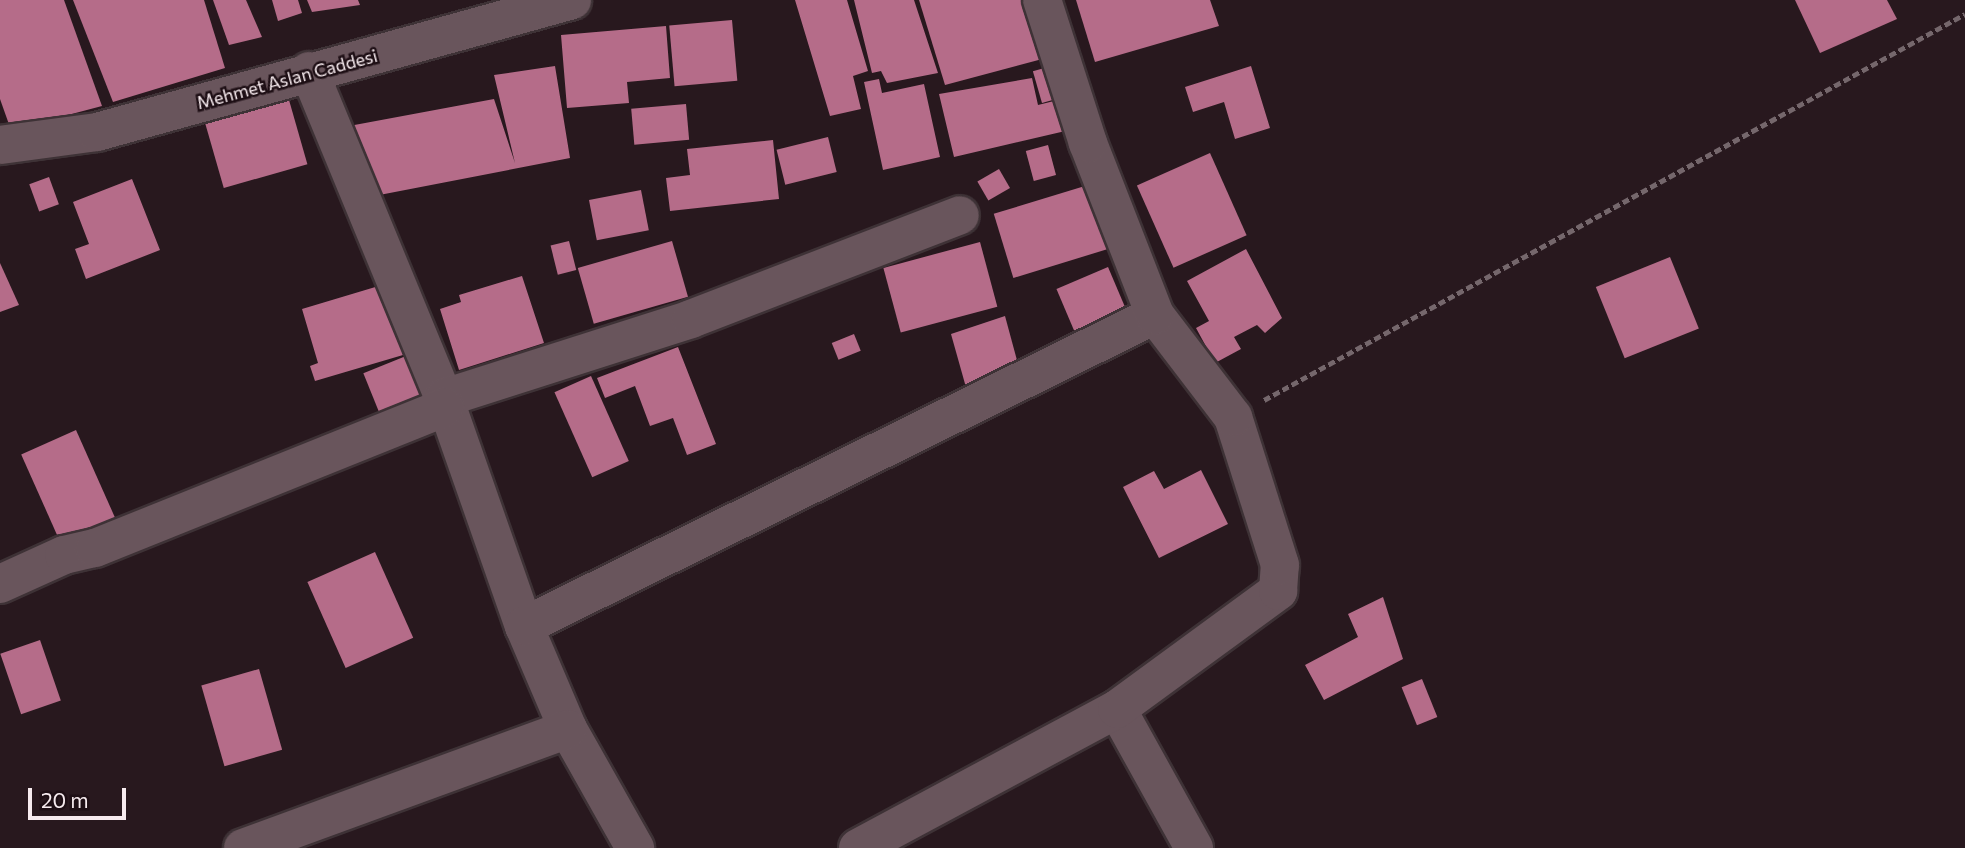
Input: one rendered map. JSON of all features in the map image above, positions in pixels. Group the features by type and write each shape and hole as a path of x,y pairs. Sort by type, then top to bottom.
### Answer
{"street":[{"path":"858,848 1117,709 1278,591 1280,565 1233,417 1156,315 1088,142 1042,0"},
{"name":"Mehmet Aslan Caddesi","path":"0,145 97,132 553,4"},
{"path":"309,71 444,403 524,626 568,729 635,848"},
{"path":"0,584 64,555 95,548 444,403 691,319 960,215"},
{"path":"524,626 1156,315"},
{"path":"1117,709 1195,848"},
{"path":"243,848 568,729"}],"path":[{"path":"1233,417 1965,14"}],"building":[{"path":"0,0 64,0 102,106 11,130 0,99"},
{"path":"73,0 204,0 225,68 113,102"},
{"path":"213,0 246,0 262,37 229,45"},
{"path":"272,0 298,0 302,13 278,21"},
{"path":"307,0 358,0 360,5 312,12"},
{"path":"795,0 847,0 868,71 853,76 861,109 830,116"},
{"path":"854,0 914,0 938,73 887,83 881,71 872,73"},
{"path":"919,0 1028,0 1046,58 945,85"},
{"path":"1076,0 1210,0 1219,26 1095,62"},
{"path":"1795,0 1887,0 1897,19 1820,53"},
{"path":"732,20 737,81 675,86 669,25"},
{"path":"666,26 670,78 627,82 629,103 567,108 561,35"},
{"path":"1055,65 1064,97 1042,103 1033,71"},
{"path":"555,66 570,158 369,197 349,126 494,99 515,163 494,75"},
{"path":"1251,66 1270,128 1235,139 1224,102 1193,112 1185,87"},
{"path":"1032,78 1038,105 1066,98 1074,129 954,157 939,94"},
{"path":"879,79 882,93 924,84 940,157 883,170 864,82"},
{"path":"287,93 307,164 224,188 203,117"},
{"path":"686,104 689,140 634,145 631,109"},
{"path":"828,137 837,172 785,185 777,150"},
{"path":"773,140 779,199 670,211 666,178 690,175 687,149"},
{"path":"1048,145 1056,175 1034,181 1026,151"},
{"path":"1210,153 1247,235 1174,268 1137,186"},
{"path":"999,169 1010,188 988,201 977,182"},
{"path":"49,177 59,204 39,211 29,184"},
{"path":"132,179 160,250 86,279 75,249 89,244 73,202"},
{"path":"1098,182 1118,246 1013,278 994,214"},
{"path":"641,190 649,230 597,240 589,200"},
{"path":"569,241 576,270 558,275 551,246"},
{"path":"672,241 688,297 594,324 578,268"},
{"path":"980,242 997,307 901,333 883,268"},
{"path":"1246,249 1282,318 1265,333 1257,325 1234,337 1241,349 1215,363 1196,328 1209,321 1187,281"},
{"path":"1670,257 1699,328 1625,358 1596,287"},
{"path":"0,263 19,305 0,312"},
{"path":"1108,267 1129,316 1077,338 1056,289"},
{"path":"522,276 544,343 459,370 440,309 461,302 459,295"},
{"path":"382,285 403,355 315,381 310,366 318,363 302,309"},
{"path":"1005,316 1018,364 967,391 951,334"},
{"path":"854,334 861,351 838,360 832,343"},
{"path":"678,347 716,444 687,455 673,418 650,426 635,386 605,398 597,378"},
{"path":"406,356 425,403 382,421 363,373"},
{"path":"591,376 629,461 592,477 554,392"},
{"path":"76,430 117,522 62,547 21,454"},
{"path":"1201,470 1228,524 1159,558 1123,487 1154,471 1164,489"},
{"path":"375,552 413,638 346,668 307,582"},
{"path":"1383,597 1403,659 1324,700 1305,665 1358,637 1348,614"},
{"path":"40,640 61,701 21,714 0,654"},
{"path":"259,669 282,750 224,766 201,686"},
{"path":"1422,679 1437,717 1417,725 1402,687"}]}
